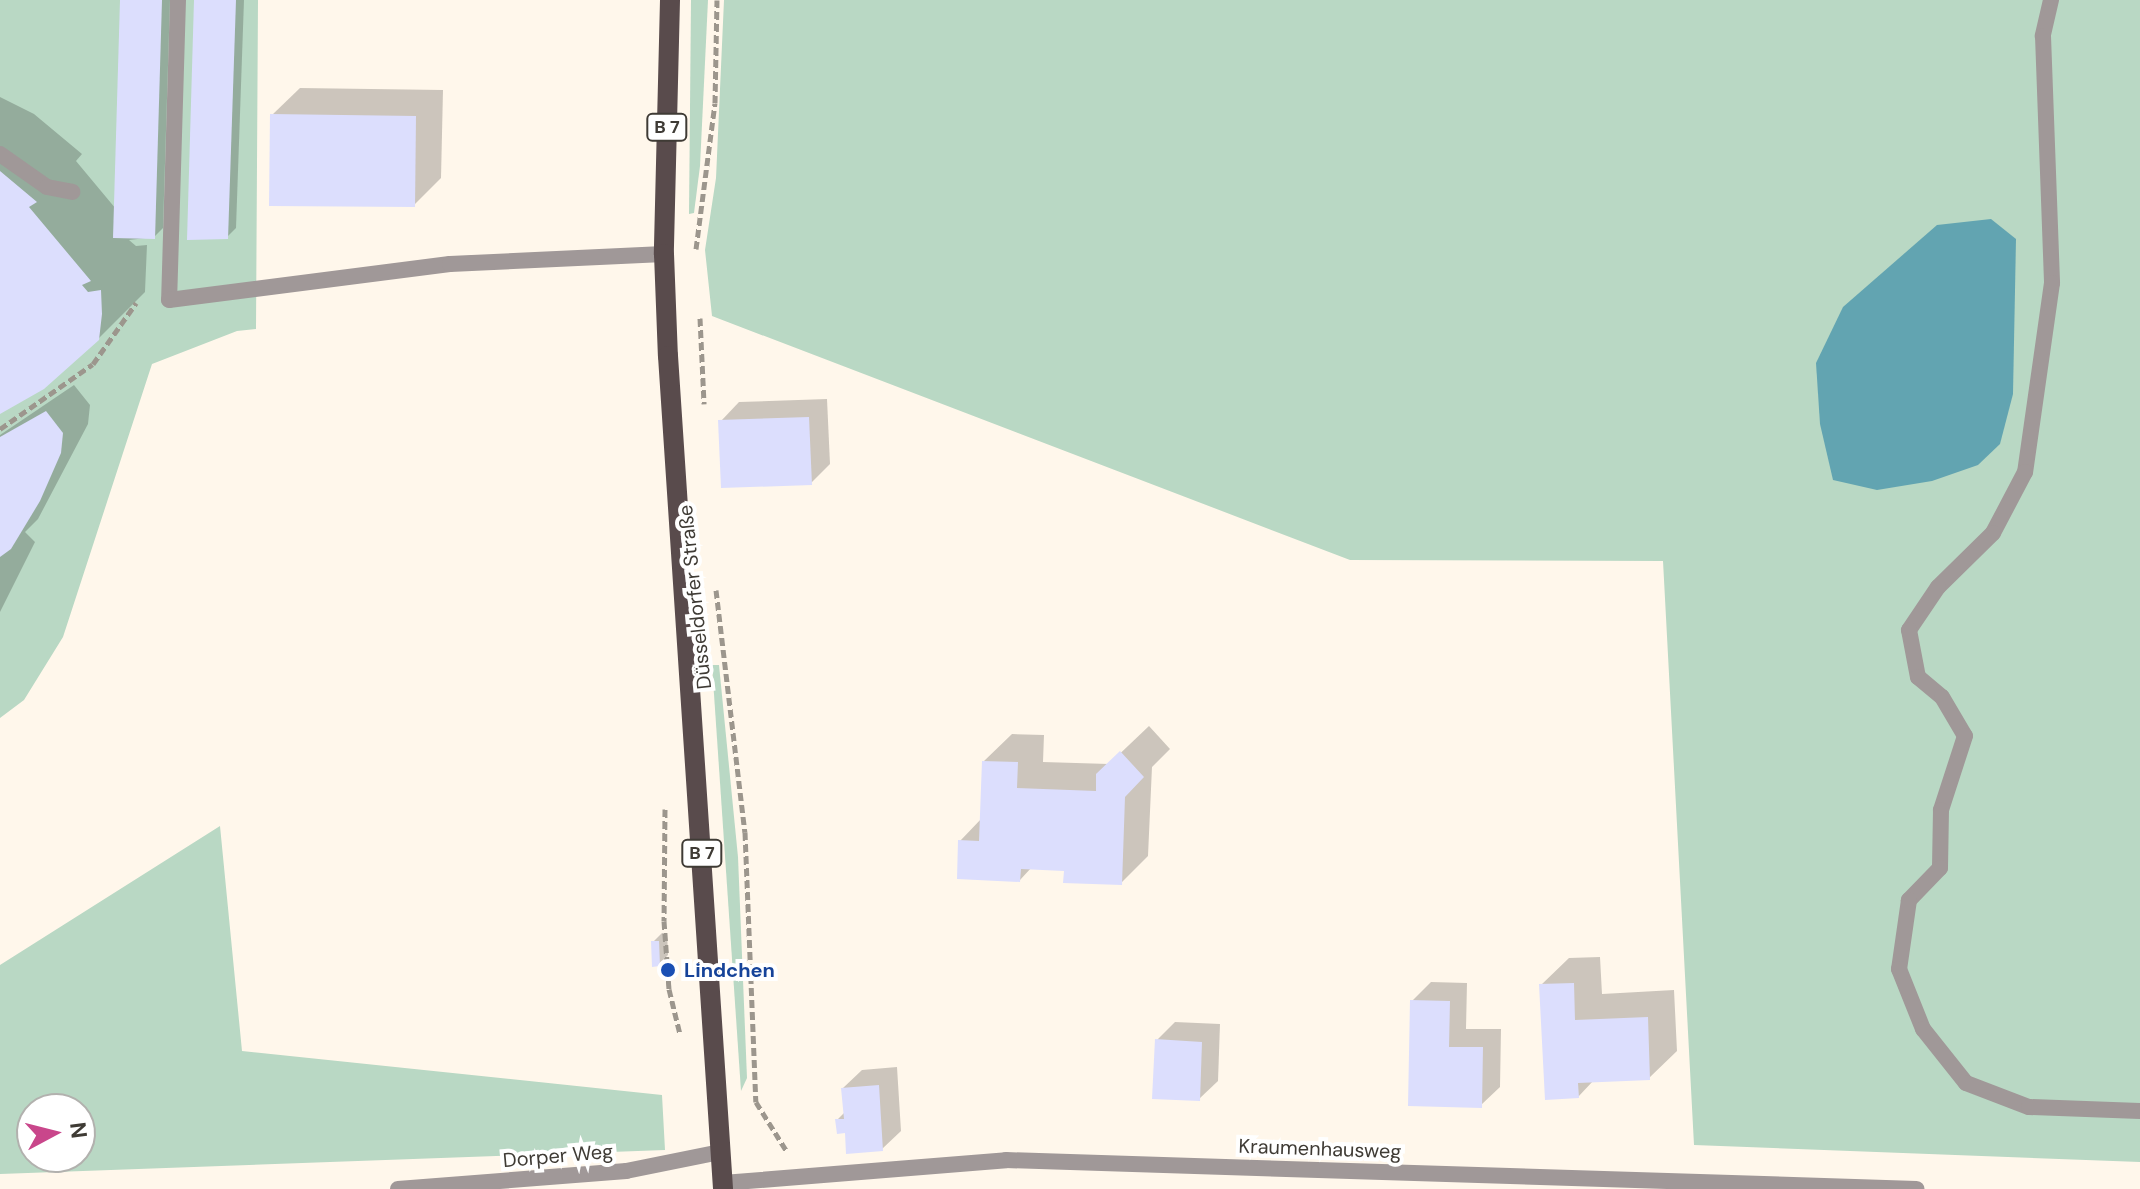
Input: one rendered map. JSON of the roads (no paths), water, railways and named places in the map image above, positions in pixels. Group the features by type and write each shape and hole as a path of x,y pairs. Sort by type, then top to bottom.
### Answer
{"main road":[{"name":"Düsseldorfer Straße","path":"670,0 664,254 723,1186"}],"street":[{"path":"178,0 169,300 450,264 664,254"},
{"path":"2051,0 2043,36 2052,283 2025,472 1993,533 1938,587 1909,630 1918,677 1942,697 1965,736 1941,810 1940,868 1909,900 1899,969 1923,1029 1966,1083 2029,1107 2140,1111"},
{"path":"0,154 47,187 73,192"},
{"name":"Dorper Weg","path":"398,1189 626,1171 720,1152"},
{"name":"Kraumenhausweg","path":"723,1186 1006,1160 1917,1189"}],"water":[{"path":"1991,219 2016,239 2013,394 2000,444 1978,465 1932,481 1877,490 1833,480 1820,424 1816,363 1843,307 1937,225"}],"place":[{"name":"Lindchen","path":"668,970"}]}
